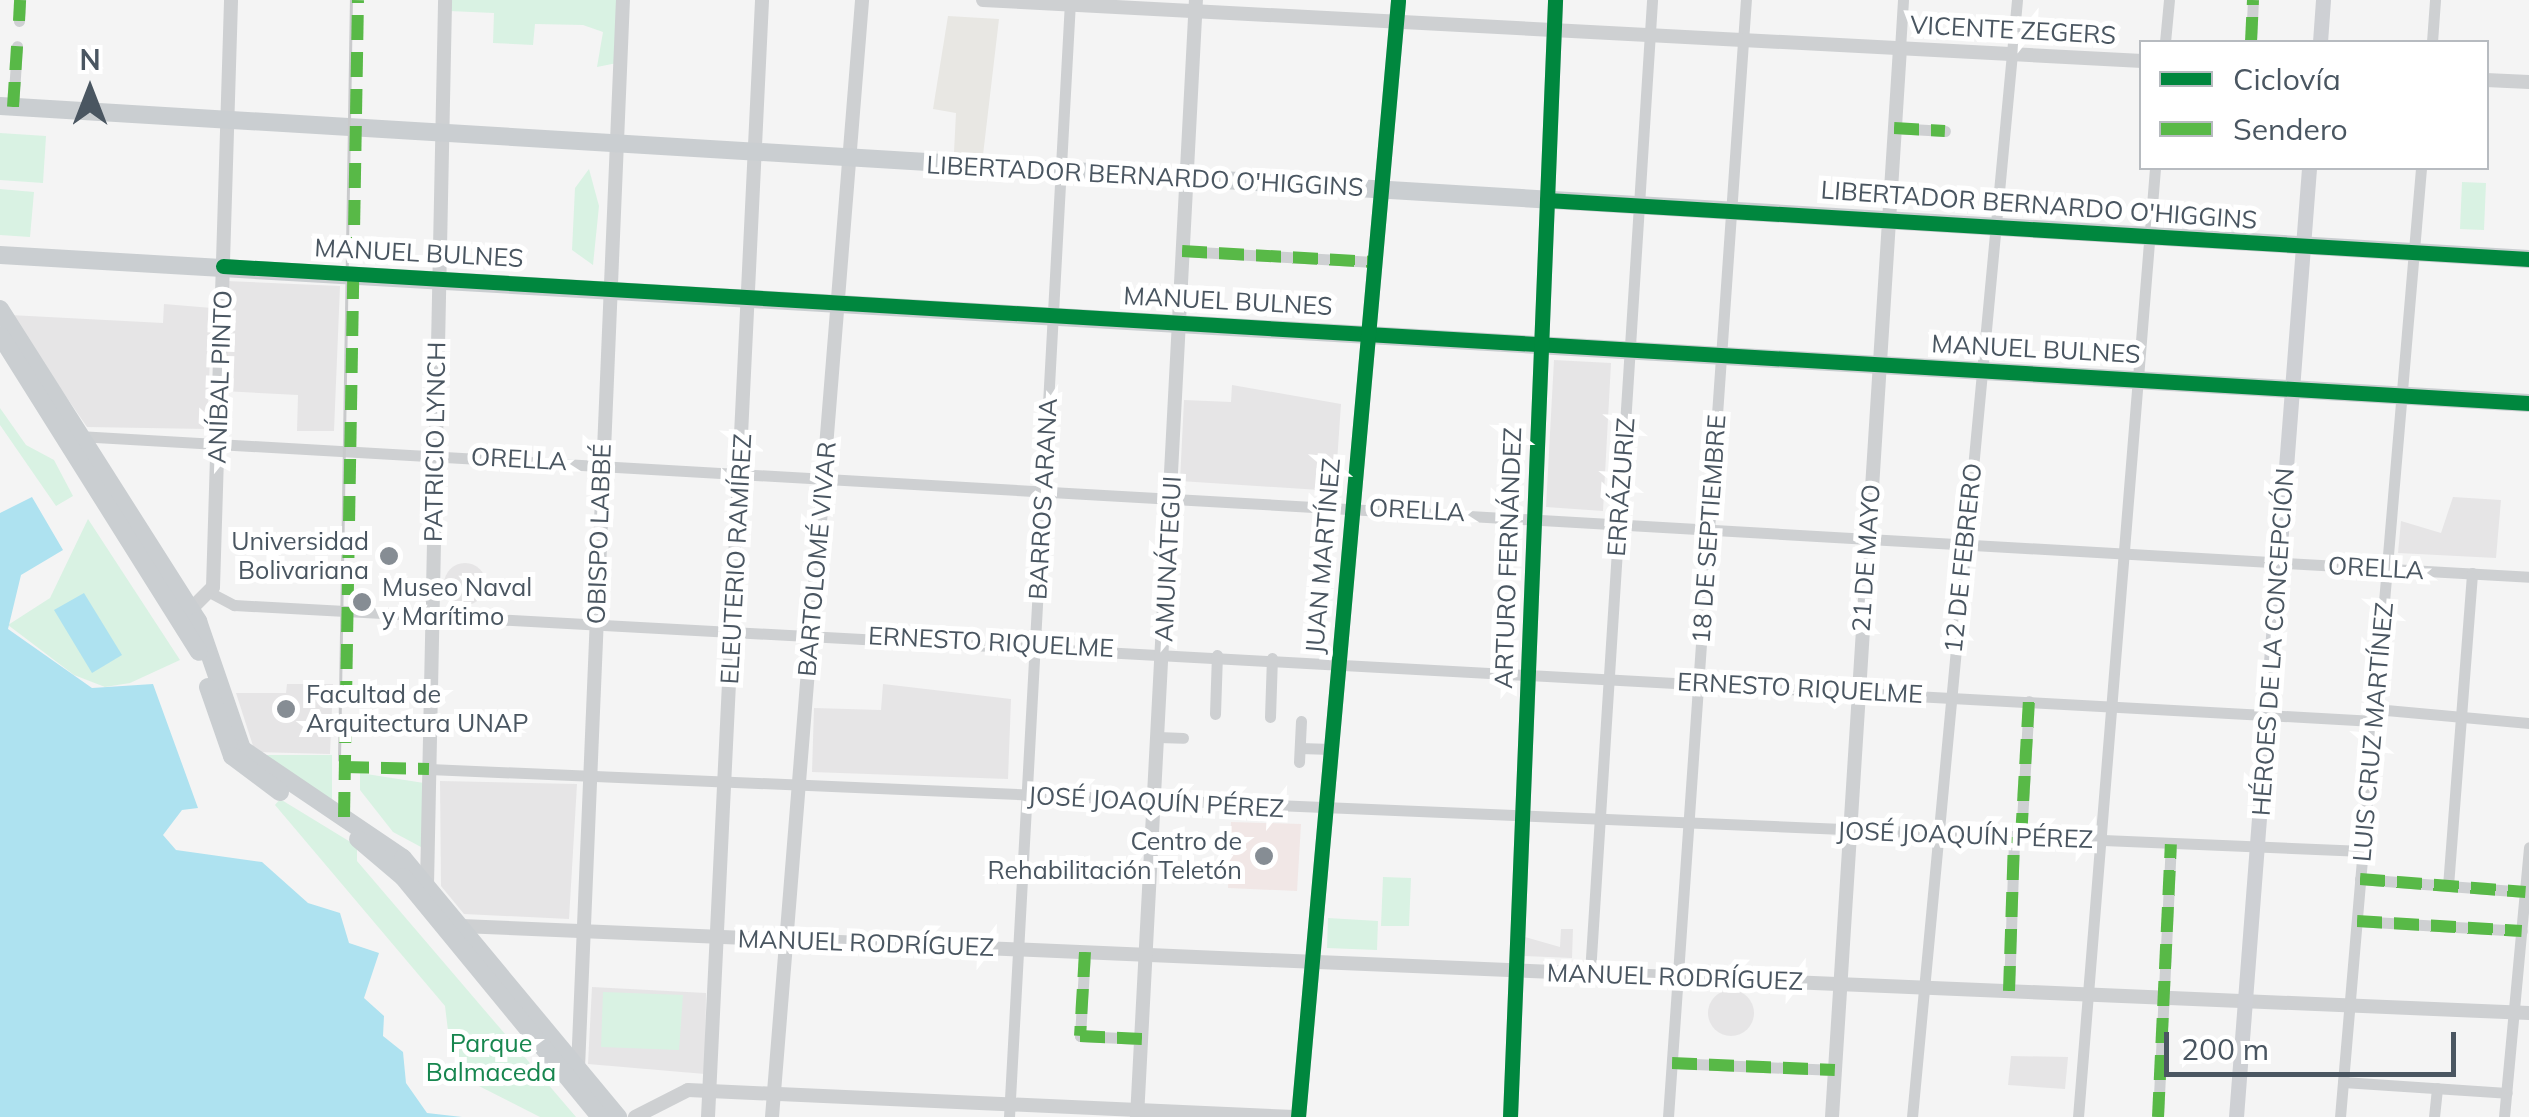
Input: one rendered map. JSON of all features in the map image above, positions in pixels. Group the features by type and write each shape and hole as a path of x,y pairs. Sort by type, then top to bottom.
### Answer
{"main road":[{"name":"JUAN MARTÍNEZ","path":"1296,1117 1398,0"},
{"name":"ARTURO FERNÁNDEZ","path":"1510,1117 1555,0"},
{"path":"2320,40 2323,0"},
{"name":"LIBERTADOR BERNARDO O'HIGGINS","path":"6,107 2529,259"},
{"name":"HÉROES DE LA CONCEPCIÓN","path":"2236,1117 2310,170"},
{"name":"MANUEL BULNES","path":"0,255 2529,403"},
{"path":"0,309 74,438 186,614 246,754 384,842 427,884 618,1117"},
{"path":"0,336 74,438"},
{"path":"186,614 232,756 394,867 600,1117"}],"street":[{"path":"18,20 20,0"},
{"name":"ANÍBAL PINTO","path":"211,593 231,0"},
{"name":"PATRICIO LYNCH","path":"427,884 445,0"},
{"name":"OBISPO LABBÉ","path":"578,1068 622,0"},
{"name":"ELEUTERIO RAMÍREZ","path":"708,1117 762,0"},
{"name":"BARTOLOMÉ VIVAR","path":"772,1117 862,0"},
{"name":"VICENTE ZEGERS","path":"984,0 1196,6 1396,22 2139,62"},
{"name":"ERRÁZURIZ","path":"1590,973 1652,0"},
{"name":"18 DE SEPTIEMBRE","path":"1668,1117 1746,0"},
{"name":"21 DE MAYO","path":"1832,1117 1903,0"},
{"name":"12 DE FEBRERO","path":"1912,1117 2018,0"},
{"path":"2165,40 2169,0"},
{"path":"2251,40 2253,0"},
{"path":"2432,40 2435,0"},
{"name":"BARROS ARANA","path":"1010,1111 1070,2"},
{"name":"AMUNÁTEGUI","path":"1138,1114 1196,6"},
{"path":"6,107 17,46"},
{"path":"2489,80 2529,82"},
{"path":"1894,128 1945,132"},
{"path":"2078,1117 2155,170"},
{"name":"LUIS CRUZ MARTÍNEZ","path":"2340,1117 2421,170"},
{"path":"1182,251 1374,262"},
{"name":"ORELLA","path":"74,438 218,442 1044,488 2529,577"},
{"path":"2448,886 2472,574"},
{"path":"186,614 211,593"},
{"name":"ERNESTO RIQUELME","path":"211,593 234,605 811,632 2268,715 2461,716 2529,723"},
{"path":"1215,714 1217,655"},
{"path":"1270,717 1272,658"},
{"path":"2009,991 2029,701"},
{"path":"1300,762 1301,721"},
{"path":"1158,737 1183,738"},
{"path":"1300,748 1330,749"},
{"name":"JOSÉ JOAQUÍN PÉREZ","path":"429,770 2362,852"},
{"path":"2158,1117 2170,844"},
{"path":"2504,1117 2522,1012 2522,931 2529,847"},
{"path":"2360,880 2525,892"},
{"path":"2357,920 2522,931"},
{"name":"MANUEL RODRÍGUEZ","path":"461,926 2522,1012"},
{"path":"1085,952 1080,1036 1142,1039"},
{"path":"1672,1063 1834,1070"},
{"path":"2343,1082 2507,1093"},
{"path":"2434,1117 2437,1088"},
{"path":"635,1117 675,1092 710,1090 1010,1111 1296,1117"}],"shaded area":[{"path":"948,16 999,19 983,155 954,152 956,113 933,109"},
{"path":"226,281 340,286 334,431 297,431 298,395 223,391"},
{"path":"164,304 212,308 207,429 87,427 10,315 163,323"},
{"path":"1554,360 1611,363 1603,511 1546,507"},
{"path":"1232,385 1341,404 1335,491 1180,481 1184,400 1231,402"},
{"path":"2453,497 2501,500 2496,558 2398,553 2401,521 2441,533"},
{"path":"465,563 480,569 486,584 480,599 465,605 450,599 444,584 450,569"},
{"name":"Facultad de Arquitectura UNAP","path":"287,684 333,684 330,754 255,752 236,693 286,693"},
{"path":"883,684 1011,699 1008,779 812,772 814,708 881,710"},
{"path":"440,781 577,784 569,919 464,914 441,886"},
{"name":"Centro de Rehabilitación Teletón","path":"1231,822 1301,824 1297,891 1228,888"},
{"path":"1561,929 1573,929 1572,958 1524,956 1525,937 1560,947"},
{"path":"592,987 706,993 705,1074 588,1064"},
{"path":"1731,990 1747,997 1754,1013 1747,1029 1731,1036 1715,1029 1708,1013 1715,997"},
{"path":"2011,1056 2068,1057 2065,1089 2008,1085"}],"green space":[{"path":"450,0 618,0 617,63 597,67 603,32 583,25 535,24 533,45 493,43 494,13 449,11"},
{"path":"0,133 46,136 43,183 0,180"},
{"path":"589,169 599,206 593,265 572,250 575,188"},
{"path":"2462,182 2486,183 2484,230 2460,229"},
{"path":"0,189 34,192 30,237 0,235"},
{"path":"0,408 26,445 54,460 73,496 56,506 0,425"},
{"path":"88,519 180,660 130,683 105,687 74,675 8,625 50,598"},
{"path":"261,755 332,755 332,804"},
{"path":"360,773 424,783 421,847 393,832 360,790"},
{"name":"Parque Balmaceda","path":"280,799 357,846 357,861 576,1117 540,1117 473,1083 450,1047 445,1006 275,805"},
{"path":"1383,877 1411,878 1409,926 1381,926"},
{"path":"1328,918 1378,921 1377,950 1327,948"},
{"path":"603,992 683,995 679,1050 601,1047"}],"water":[{"path":"32,497 63,550 21,575 8,629 92,688 153,684 198,808 182,810 163,835 176,850 262,862 308,903 340,913 349,943 379,953 364,998 384,1016 383,1036 403,1052 406,1083 427,1113 462,1117 0,1117 0,513"},
{"path":"84,593 122,655 92,673 54,610"}],"tram line":[{"path":"339,760 351,0"}],"marked path":[{"path":"19,21 20,0"},
{"path":"344,817 358,0"},
{"path":"2251,40 2253,0"},
{"path":"13,107 17,46"},
{"path":"1894,128 1945,131"},
{"path":"1182,251 1374,262"},
{"path":"2021,838 2029,701"},
{"path":"344,767 429,769"},
{"path":"2009,991 2014,837"},
{"path":"2158,1117 2171,844"},
{"path":"2360,879 2525,892"},
{"path":"2357,921 2522,931"},
{"path":"1085,952 1080,1036 1142,1039"},
{"path":"1672,1063 1835,1070"}],"cycle path":[{"path":"1298,1117 1398,0"},
{"path":"1510,1117 1555,0"},
{"path":"1547,200 2529,259"},
{"path":"223,266 2529,403"}],"place":[{"name":"Universidad Bolivariana","path":"389,556"},
{"name":"Museo Naval y Marítimo","path":"362,602"},
{"name":"Facultad de Arquitectura UNAP","path":"286,709"},
{"name":"Centro de Rehabilitación Teletón","path":"1264,856"}]}
